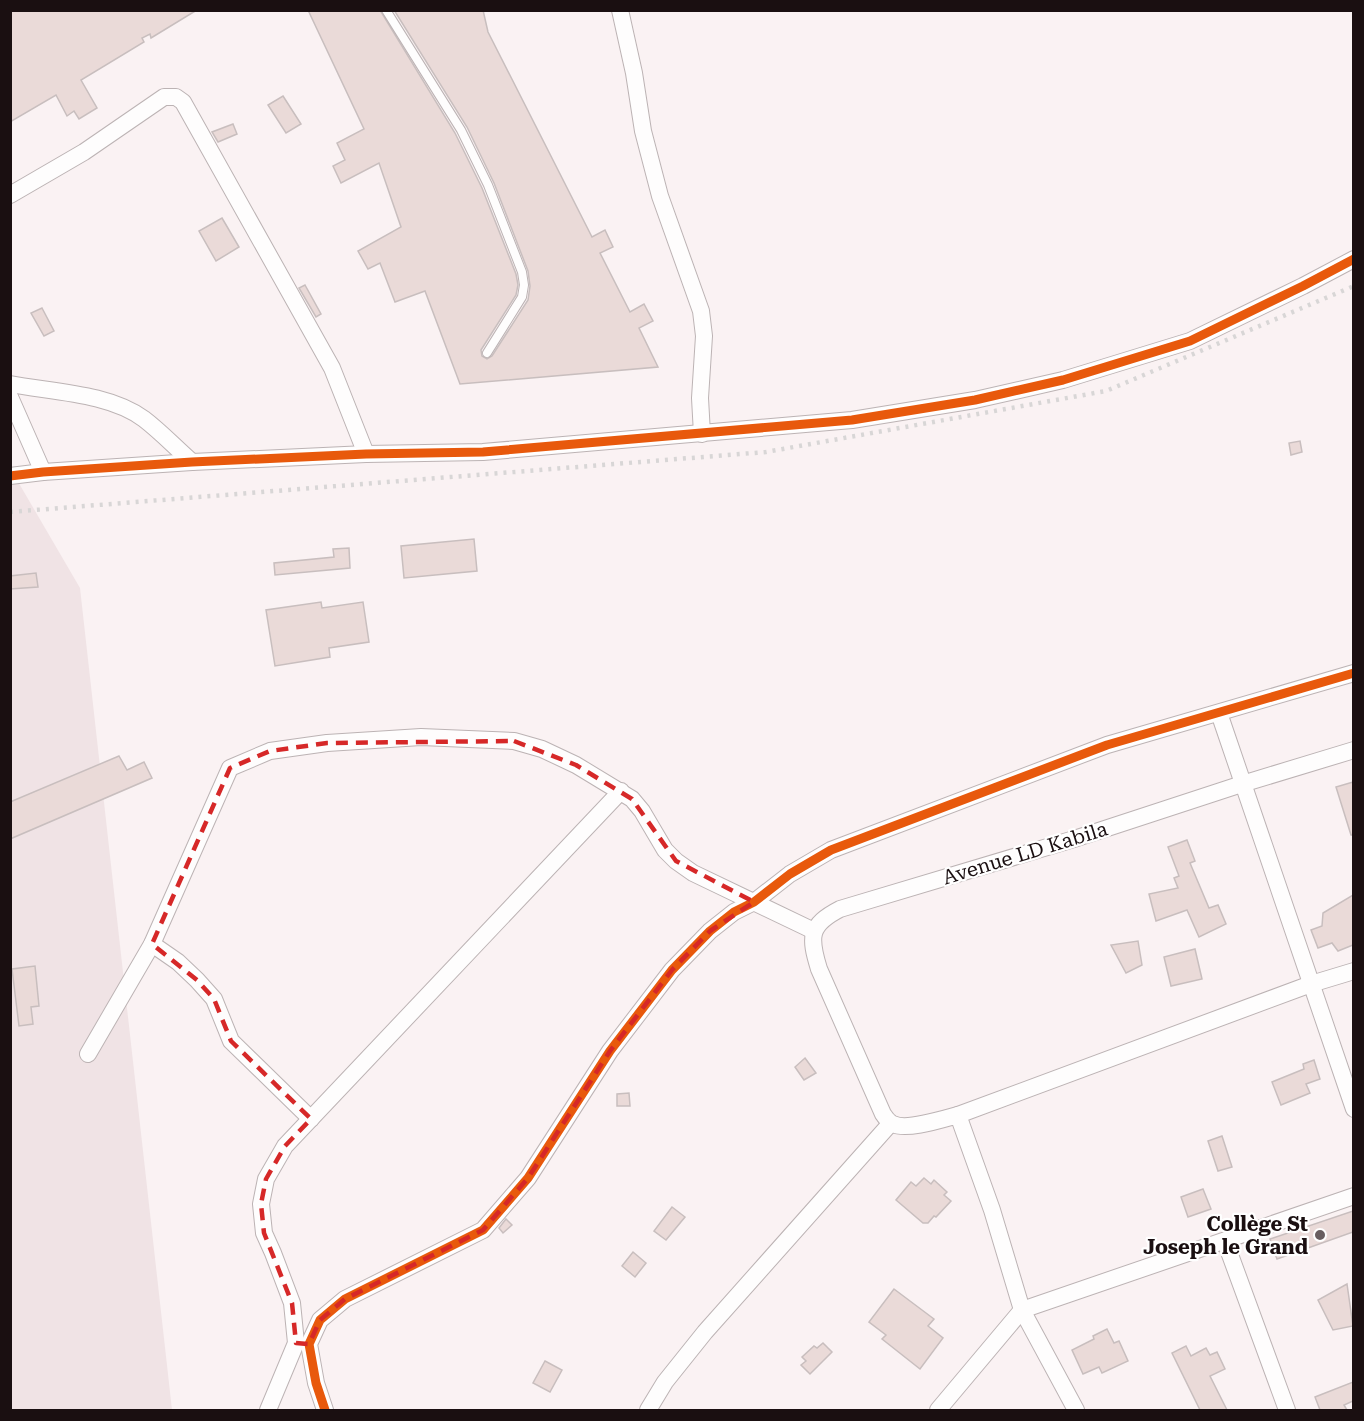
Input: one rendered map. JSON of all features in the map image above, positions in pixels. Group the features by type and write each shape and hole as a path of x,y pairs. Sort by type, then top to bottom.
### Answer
{"street":[{"path":"620,10 634,72 643,131 660,196 701,311 704,336 700,398 702,434"},
{"path":"10,195 84,152 164,98 176,97 183,102 332,368 366,454"},
{"path":"10,476 192,462 366,454 483,452 852,420 975,400 1064,380 1190,341 1353,259"},
{"path":"10,384 80,395 113,404 142,418 192,462"},
{"path":"10,397 43,472"},
{"path":"268,1410 303,1344 320,1320 345,1299 483,1230 528,1178 610,1051 672,970 710,931 734,912 754,902 790,874 831,850 1107,745 1353,673"},
{"path":"1219,713 1353,1109"},
{"path":"88,1054 152,944 231,768 247,759 270,751 327,743 421,738 514,741 542,749 576,765 621,791 642,811 665,850 676,861 693,873 814,931 813,949 819,969 883,1114 890,1124 908,1126 958,1115 1311,984 1353,971"},
{"name":"Avenue LD Kabila","path":"814,931 823,918 840,909 1074,839 1353,750"},
{"path":"325,1410 292,1303 264,1233 261,1204 266,1179 285,1146 621,791"},
{"path":"152,944 178,962 197,980 214,999 231,1041 311,1119"},
{"path":"958,1115 992,1210 1022,1310 1076,1410"},
{"path":"648,1410 665,1382 705,1332 890,1124"},
{"path":"938,1410 1022,1310 1353,1196"},
{"path":"1225,1241 1287,1410"}],"lane":[{"path":"386,10 461,130 488,185 522,272 524,285 522,297 486,352"}],"highlighted area":[{"path":"514,741 576,765 632,799 676,861 754,902 710,931 672,970 610,1051 528,1178 483,1230 345,1299 320,1320 309,1344 296,1343 292,1303 264,1233 261,1204 266,1179 285,1146 311,1119 231,1041 214,999 197,980 152,944 230,768 270,751 327,743"}],"shaded area":[{"path":"10,468 80,588 172,1410 11,1410"}],"building":[{"path":"10,10 197,10 151,38 150,34 142,38 144,42 81,80 97,108 79,119 74,111 67,116 56,95 10,122"},
{"path":"308,10 380,10 455,133 482,188 516,274 518,285 516,295 481,350 482,356 487,359 492,356 528,300 530,286 528,271 494,183 467,127 394,10 483,10 488,32 592,237 605,230 613,247 600,253 630,312 644,304 653,321 639,328 658,367 460,384 425,291 395,302 380,263 368,269 358,251 401,227 379,163 341,183 333,166 345,160 337,143 364,129"},
{"path":"283,96 301,124 286,133 268,105"},
{"path":"233,124 237,134 218,142 212,132"},
{"path":"222,218 239,247 216,261 199,231"},
{"path":"305,285 321,314 316,317 299,288"},
{"path":"42,308 54,331 44,336 31,313"},
{"path":"1300,441 1302,452 1291,455 1289,443"},
{"path":"474,539 477,571 404,578 401,546"},
{"path":"349,548 350,568 275,575 274,563 334,557 333,549"},
{"path":"36,573 38,587 10,589 10,576"},
{"path":"321,602 322,608 363,602 369,642 329,648 330,657 275,666 266,610"},
{"path":"119,756 127,770 144,762 152,778 10,839 10,802"},
{"path":"1353,782 1353,835 1351,835 1336,787"},
{"path":"1187,840 1195,861 1190,863 1209,908 1218,905 1226,924 1199,937 1187,910 1156,921 1149,894 1178,888 1174,878 1179,876 1168,847"},
{"path":"1353,895 1353,945 1338,951 1332,943 1318,948 1311,930 1322,926 1323,913"},
{"path":"1138,941 1142,965 1126,973 1111,945"},
{"path":"1195,949 1202,979 1171,986 1164,957"},
{"path":"35,966 39,1006 31,1007 33,1024 19,1026 12,969"},
{"path":"805,1058 816,1073 804,1080 795,1067"},
{"path":"1314,1060 1320,1079 1306,1084 1310,1093 1281,1105 1272,1082 1304,1069 1303,1064"},
{"path":"629,1093 630,1106 617,1106 617,1094"},
{"path":"1222,1136 1232,1167 1218,1171 1208,1141"},
{"path":"924,1178 931,1184 934,1180 947,1192 944,1195 951,1201 928,1223 923,1223 896,1200 911,1182 916,1186"},
{"path":"1203,1189 1211,1209 1188,1217 1181,1197"},
{"path":"672,1207 685,1217 666,1240 654,1231"},
{"path":"1353,1211 1353,1232 1277,1259 1270,1239"},
{"path":"506,1219 512,1225 503,1233 499,1228"},
{"path":"633,1252 646,1263 635,1277 622,1266"},
{"path":"1347,1284 1353,1326 1333,1330 1318,1300"},
{"path":"894,1289 934,1319 928,1326 943,1338 920,1369 882,1339 886,1335 869,1322"},
{"path":"1107,1329 1114,1343 1119,1341 1128,1361 1102,1373 1099,1367 1083,1374 1072,1350 1094,1339 1093,1336"},
{"path":"823,1343 832,1352 810,1374 801,1365 806,1361 802,1357 814,1346 817,1348"},
{"path":"1186,1346 1191,1356 1206,1348 1210,1355 1217,1352 1225,1369 1210,1376 1227,1410 1200,1410 1172,1353"},
{"path":"545,1361 562,1370 550,1392 533,1383"},
{"path":"1353,1382 1353,1401 1344,1405 1347,1410 1320,1410 1315,1397"}],"railway":[{"path":"10,512 766,452 1106,391 1354,286"}],"cycle path":[{"path":"10,476 192,462 366,454 483,452 852,420 975,400 1063,380 1190,341 1354,259"},
{"path":"325,1410 316,1383 309,1344 320,1320 345,1299 483,1230 528,1178 610,1051 672,970 710,931 734,912 754,902 790,874 831,850 1107,745 1354,673"}],"place":[{"name":"Collège St Joseph le Grand","path":"1320,1235"}]}
